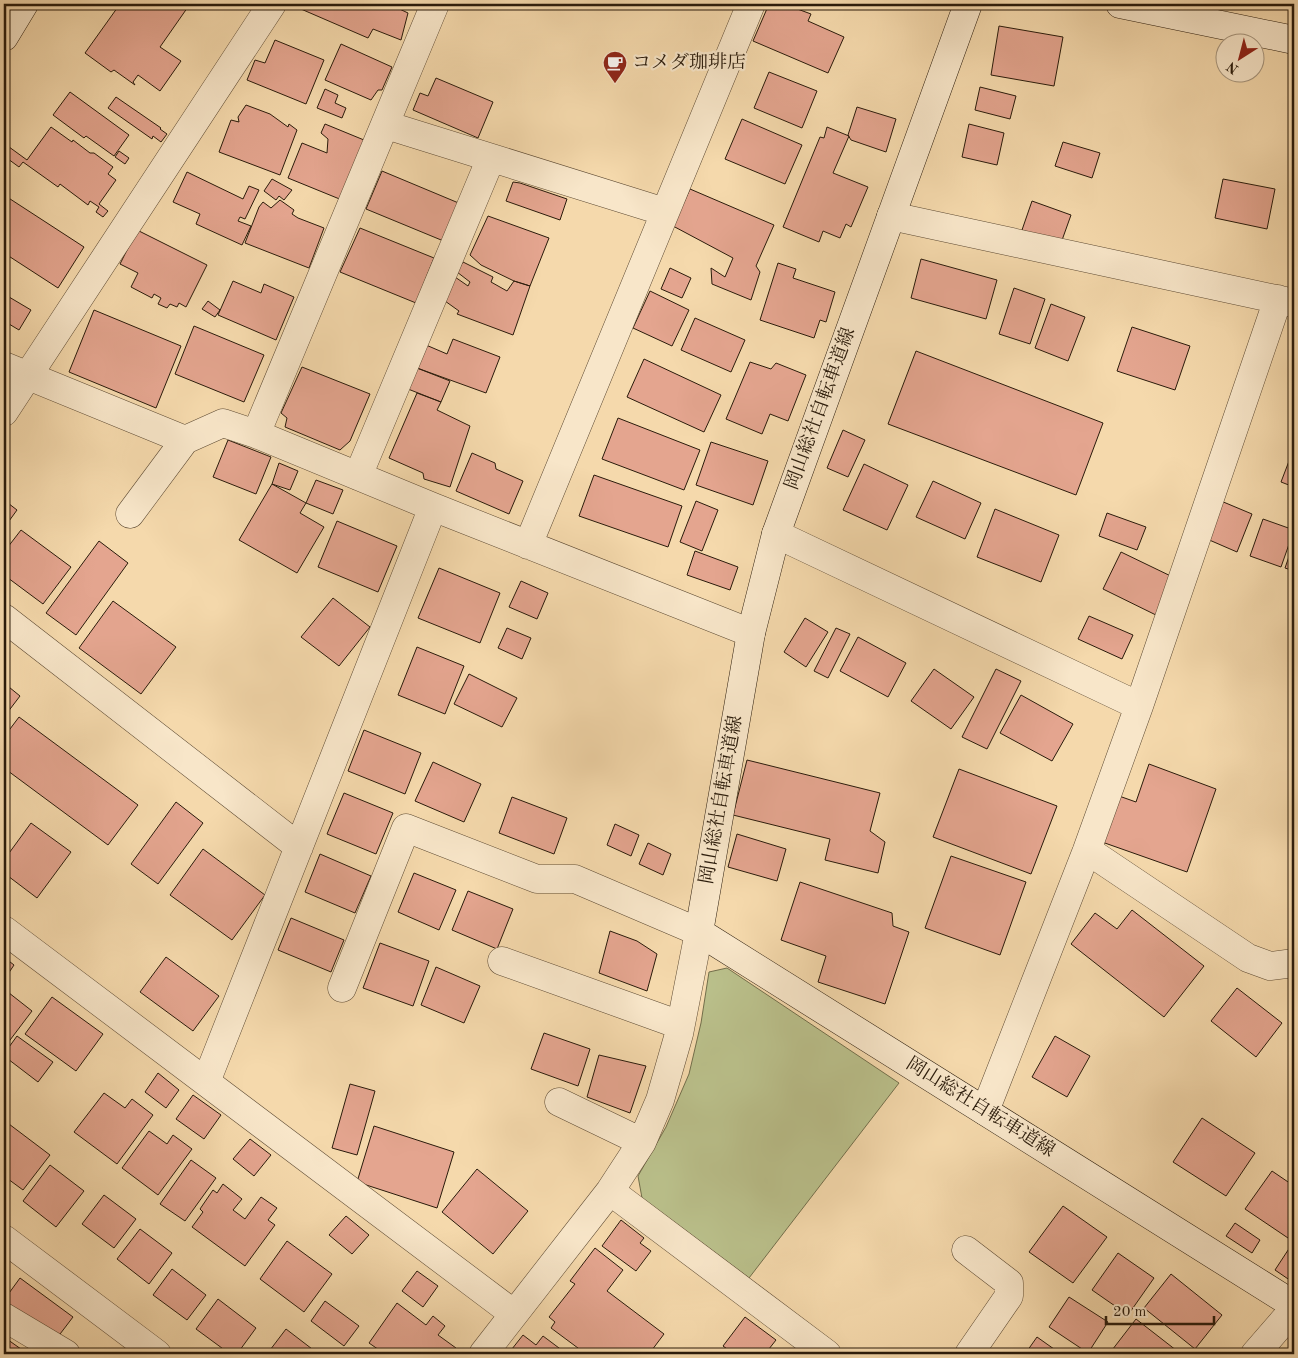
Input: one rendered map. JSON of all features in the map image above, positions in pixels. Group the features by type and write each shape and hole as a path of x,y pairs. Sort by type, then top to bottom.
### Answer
{"street":[{"path":"4,37 24,4"},
{"path":"4,412 15,371 272,4"},
{"path":"256,434 435,4"},
{"path":"528,545 750,4"},
{"name":"岡山総社自転車道線","path":"968,4 776,534 751,633 699,932 1294,1305"},
{"path":"1120,4 1294,40"},
{"path":"386,125 665,212"},
{"path":"358,476 491,158"},
{"path":"891,216 1286,301 1087,850 985,1111"},
{"path":"15,371 185,440"},
{"path":"130,514 185,440 223,423 256,434 433,507 751,633"},
{"path":"206,1082 433,507"},
{"path":"776,534 1139,706"},
{"path":"4,618 298,847"},
{"path":"342,988 406,828 537,879 574,879 699,932 680,1025 660,1100 642,1142 610,1191 483,1354"},
{"path":"1087,850 1248,958 1270,966 1294,963"},
{"path":"4,930 514,1314"},
{"path":"502,962 680,1025"},
{"path":"559,1102 642,1142"},
{"path":"610,1191 827,1354"},
{"path":"4,1239 157,1354"},
{"path":"966,1250 1009,1283 1009,1296 969,1354"},
{"path":"1255,1354 1294,1310"},
{"path":"4,1317 66,1354"}],"green space":[{"path":"727,968 899,1083 749,1278 642,1198 638,1176 666,1127 689,1074 701,1023 709,972"}],"building":[{"path":"120,4 190,4 160,47 181,61 160,91 138,75 133,82 135,85 114,70 111,72 85,53"},
{"path":"295,4 389,4 408,13 401,40 373,29 368,38 294,6"},
{"path":"769,4 793,4 792,7 811,14 808,21 844,37 828,73 753,41"},
{"path":"999,26 1063,37 1054,86 991,75"},
{"path":"275,40 324,60 306,104 247,80 255,60 265,63"},
{"path":"341,44 392,67 382,90 378,90 371,100 325,80"},
{"path":"769,72 817,91 802,128 754,108"},
{"path":"436,78 493,102 478,138 413,110 420,93 428,96"},
{"path":"980,87 1016,96 1010,119 975,110"},
{"path":"325,89 338,95 335,103 346,108 342,118 317,108"},
{"path":"70,92 129,135 114,156 86,136 84,138 53,115"},
{"path":"116,97 167,134 161,142 153,136 152,139 108,108"},
{"path":"246,105 270,114 288,127 289,124 297,130 280,175 219,152 231,120 239,122 238,117"},
{"path":"857,107 896,119 886,152 851,140 848,135"},
{"path":"742,119 802,145 785,184 725,159"},
{"path":"325,124 364,140 342,200 288,178 302,143 327,153 328,139 321,133"},
{"path":"969,124 1004,133 997,165 962,157"},
{"path":"51,127 113,167 108,174 116,180 99,204 108,211 103,217 96,212 99,207 90,201 88,205 60,184 58,187 23,162 19,167 4,156 5,144 27,160"},
{"path":"827,127 849,136 833,173 868,187 851,227 846,224 840,238 823,231 819,242 783,227 820,137 824,138"},
{"path":"1063,142 1100,153 1092,178 1055,166"},
{"path":"119,151 129,158 125,164 115,157"},
{"path":"382,171 461,204 446,242 366,209"},
{"path":"187,172 243,199 249,186 259,190 245,219 240,217 238,221 251,226 242,245 196,224 200,214 173,202"},
{"path":"272,179 292,190 284,200 279,196 276,200 264,191"},
{"path":"1223,179 1275,189 1267,229 1215,218"},
{"path":"513,182 567,199 560,220 506,201"},
{"path":"690,189 774,225 756,266 760,272 751,300 712,284 711,268 725,277 733,258 673,226"},
{"path":"4,195 84,247 58,288 4,253"},
{"path":"280,200 294,210 292,214 298,218 324,228 309,268 245,243 259,207 263,202 271,208"},
{"path":"1032,201 1071,215 1061,243 1022,230"},
{"path":"488,216 549,238 530,286 514,281 481,265 470,255"},
{"path":"360,228 434,258 416,303 340,272"},
{"path":"137,230 207,265 186,307 179,303 177,307 170,304 167,308 158,304 161,298 154,294 152,298 131,287 138,273 120,264"},
{"path":"921,259 997,280 986,319 911,298"},
{"path":"463,262 493,277 491,282 507,291 514,281 530,286 513,335 457,314 459,311 445,301 455,277 468,286 470,282 457,272"},
{"path":"778,263 796,269 793,278 835,292 826,322 820,320 814,338 760,320"},
{"path":"670,268 691,278 682,298 661,289"},
{"path":"233,281 261,293 264,284 294,297 276,340 218,315"},
{"path":"1014,288 1045,299 1030,344 999,334"},
{"path":"650,291 689,310 672,346 633,328"},
{"path":"4,294 31,310 19,330 4,321"},
{"path":"208,301 220,310 215,317 202,309"},
{"path":"1051,304 1085,317 1068,361 1035,348"},
{"path":"94,310 181,346 156,408 69,372"},
{"path":"695,318 745,340 731,372 681,350"},
{"path":"194,326 264,355 244,402 175,374"},
{"path":"1132,327 1190,346 1175,390 1117,371"},
{"path":"453,339 500,357 486,393 417,368 426,345 447,354"},
{"path":"916,351 1103,423 1076,495 888,424"},
{"path":"644,359 721,395 704,432 627,397"},
{"path":"750,362 771,369 776,363 806,375 788,421 770,414 762,434 726,419"},
{"path":"302,367 370,394 350,441 340,450 285,427 287,418 281,413"},
{"path":"417,368 450,381 441,402 408,389"},
{"path":"417,393 441,402 437,410 470,426 450,487 424,479 423,473 389,458"},
{"path":"618,418 700,450 684,490 602,459"},
{"path":"843,430 865,440 848,477 827,468"},
{"path":"228,440 271,457 256,494 213,477"},
{"path":"711,442 768,461 753,505 696,485"},
{"path":"1294,448 1294,487 1281,482"},
{"path":"472,453 495,463 496,469 523,481 509,514 456,491"},
{"path":"279,463 298,471 290,490 272,484"},
{"path":"864,464 908,485 887,530 843,510"},
{"path":"594,475 682,506 668,547 579,516"},
{"path":"316,480 343,490 333,514 306,503"},
{"path":"933,481 981,503 965,539 916,517"},
{"path":"272,484 306,503 300,513 324,527 297,573 239,540"},
{"path":"4,500 17,510 4,528"},
{"path":"696,501 718,510 702,551 680,542"},
{"path":"1221,501 1252,514 1237,552 1207,539"},
{"path":"995,509 1059,535 1041,582 977,557"},
{"path":"1107,513 1146,527 1137,550 1099,536"},
{"path":"1263,519 1294,530 1281,567 1250,556"},
{"path":"337,521 397,546 378,592 318,567"},
{"path":"21,530 71,567 43,604 4,575 4,552"},
{"path":"99,541 128,563 76,635 46,613"},
{"path":"1294,542 1294,571 1285,568"},
{"path":"695,551 738,567 730,590 687,575"},
{"path":"1121,552 1179,580 1160,617 1103,589"},
{"path":"439,568 500,593 480,643 418,618"},
{"path":"521,581 548,593 537,619 509,607"},
{"path":"333,598 370,627 339,666 301,637"},
{"path":"113,601 176,647 141,694 79,648"},
{"path":"1089,616 1133,635 1122,659 1078,639"},
{"path":"805,618 828,632 806,667 784,652"},
{"path":"507,628 531,638 522,659 498,648"},
{"path":"836,628 850,634 828,678 814,671"},
{"path":"858,637 906,663 888,697 840,671"},
{"path":"417,647 464,666 445,714 398,695"},
{"path":"934,669 974,697 951,729 911,701"},
{"path":"996,669 1021,681 987,749 962,737"},
{"path":"469,674 517,698 502,727 454,704"},
{"path":"4,683 20,696 4,717"},
{"path":"1021,695 1073,724 1052,761 1000,733"},
{"path":"19,717 138,805 108,845 4,768 4,737"},
{"path":"364,730 421,753 405,794 348,771"},
{"path":"747,760 880,793 870,831 885,842 878,873 825,860 830,839 733,815"},
{"path":"433,762 481,784 464,822 415,801"},
{"path":"1149,764 1216,789 1187,872 1102,842 1119,796 1136,802"},
{"path":"959,769 1057,806 1031,874 933,837"},
{"path":"344,793 393,813 376,854 327,834"},
{"path":"512,797 567,818 554,854 499,833"},
{"path":"176,802 203,823 158,884 131,864"},
{"path":"31,823 71,852 37,898 4,873 4,860"},
{"path":"615,824 639,835 631,856 607,845"},
{"path":"737,834 786,849 777,881 728,867"},
{"path":"648,843 671,854 663,875 639,864"},
{"path":"203,849 265,895 232,940 170,895"},
{"path":"320,854 371,876 355,913 305,892"},
{"path":"951,856 1026,882 1000,955 925,928"},
{"path":"414,873 456,890 439,930 398,912"},
{"path":"800,882 892,913 893,926 909,932 885,1004 818,982 826,956 781,940"},
{"path":"468,891 513,909 497,949 452,930"},
{"path":"1132,910 1204,966 1164,1017 1071,944 1095,913 1117,929"},
{"path":"291,918 344,940 331,972 278,950"},
{"path":"610,931 637,941 657,954 647,991 599,973"},
{"path":"380,943 429,961 413,1006 363,988"},
{"path":"166,957 219,996 193,1031 140,992"},
{"path":"4,959 14,965 4,980"},
{"path":"436,967 480,986 464,1023 421,1005"},
{"path":"1237,988 1282,1023 1256,1057 1211,1021"},
{"path":"4,989 32,1011 4,1048"},
{"path":"52,997 103,1034 76,1071 25,1034"},
{"path":"544,1033 590,1049 578,1086 531,1069"},
{"path":"17,1036 53,1062 38,1082 4,1056"},
{"path":"1055,1036 1090,1056 1067,1097 1032,1077"},
{"path":"599,1055 646,1066 630,1113 587,1097"},
{"path":"158,1073 179,1090 166,1108 145,1092"},
{"path":"350,1084 375,1091 357,1155 332,1148"},
{"path":"104,1093 125,1108 132,1099 153,1115 117,1164 74,1132"},
{"path":"193,1095 221,1115 204,1139 176,1119"},
{"path":"1202,1118 1255,1153 1226,1196 1173,1162"},
{"path":"5,1121 50,1155 23,1190 4,1176"},
{"path":"374,1126 454,1152 437,1208 357,1182"},
{"path":"149,1131 167,1144 173,1135 192,1149 158,1195 122,1168"},
{"path":"250,1139 271,1155 254,1176 233,1159"},
{"path":"191,1160 216,1178 185,1221 160,1204"},
{"path":"50,1165 84,1191 56,1227 23,1201"},
{"path":"477,1169 528,1211 493,1254 442,1212"},
{"path":"1272,1171 1294,1186 1294,1229 1288,1238 1245,1209"},
{"path":"223,1184 242,1199 233,1210 245,1219 261,1197 277,1208 268,1220 275,1225 245,1266 192,1227 203,1212 200,1209 213,1190 217,1193"},
{"path":"104,1195 136,1219 114,1248 82,1224"},
{"path":"1063,1206 1107,1237 1073,1283 1029,1252"},
{"path":"346,1216 369,1235 352,1254 329,1235"},
{"path":"621,1220 644,1238 640,1243 651,1251 636,1271 602,1246"},
{"path":"1235,1223 1260,1240 1252,1253 1226,1236"},
{"path":"140,1229 172,1253 149,1284 117,1259"},
{"path":"287,1241 332,1274 304,1312 260,1279"},
{"path":"1294,1241 1294,1283 1275,1270"},
{"path":"595,1248 623,1270 607,1291 664,1334 649,1354 597,1354 591,1350 586,1354 551,1328 555,1322 549,1317 575,1284 570,1281"},
{"path":"1118,1253 1154,1278 1128,1315 1092,1290"},
{"path":"172,1269 206,1295 187,1320 153,1295"},
{"path":"417,1271 438,1286 423,1307 402,1291"},
{"path":"1171,1274 1222,1315 1195,1349 1144,1308"},
{"path":"20,1278 73,1317 57,1338 4,1303 4,1300"},
{"path":"1069,1297 1108,1322 1088,1353 1049,1327"},
{"path":"218,1299 256,1328 237,1354 230,1354 196,1329"},
{"path":"325,1301 359,1326 344,1346 311,1321"},
{"path":"397,1303 426,1325 433,1316 445,1326 438,1335 456,1348 452,1354 385,1354 369,1343"},
{"path":"745,1317 776,1340 765,1354 734,1354 723,1346"},
{"path":"1136,1319 1181,1354 1109,1354"},
{"path":"286,1329 316,1352 315,1354 267,1354"},
{"path":"523,1335 536,1345 543,1336 567,1354 508,1354"},
{"path":"4,1337 28,1354 4,1354"},
{"path":"1037,1337 1061,1354 1025,1354"}],"place":[{"name":"コメダ珈琲店","path":"615,84"}]}
